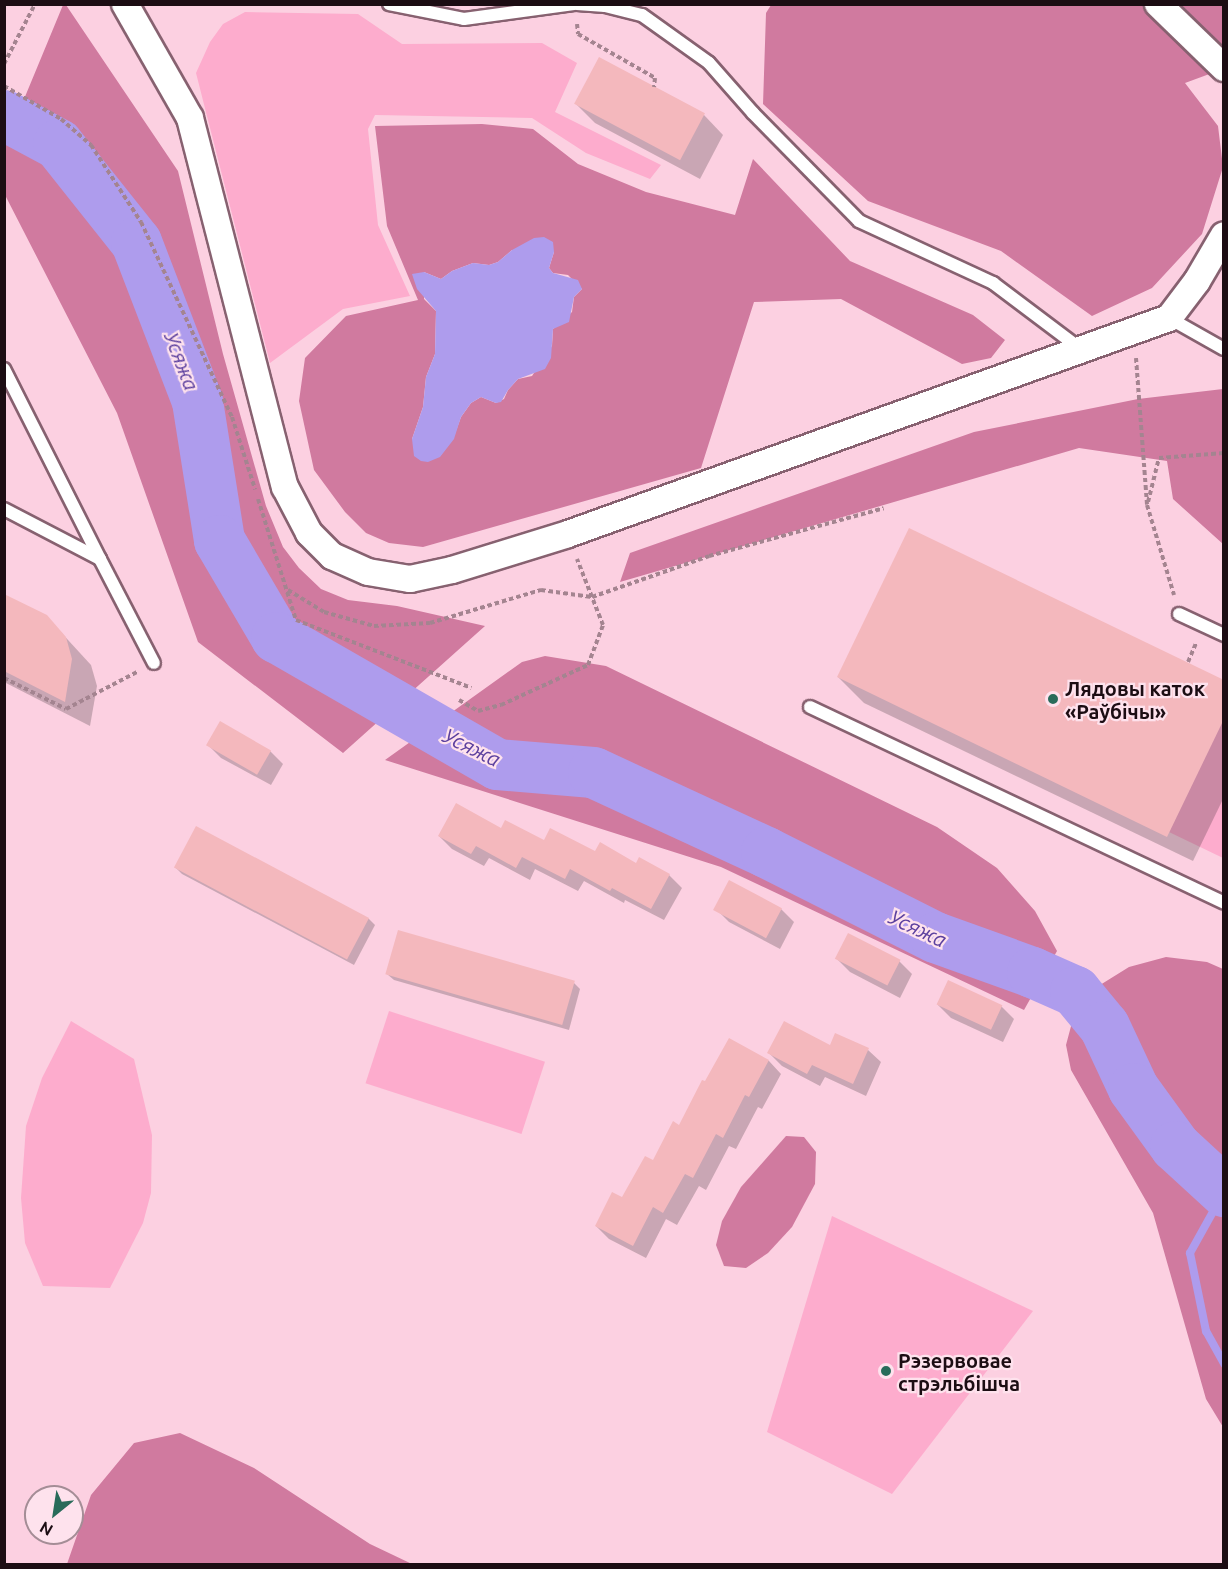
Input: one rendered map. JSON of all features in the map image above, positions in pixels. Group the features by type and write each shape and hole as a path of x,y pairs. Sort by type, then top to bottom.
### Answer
{"street":[{"path":"125,4 190,118 285,487 309,533 332,556 368,572 410,579 452,570 568,534 1083,351 1169,318 1197,281 1224,235"},
{"path":"1158,4 1224,68"}],"lane":[{"path":"389,4 465,19 575,4 605,6 642,15 709,63 753,113 859,221 993,283 1083,351"},
{"path":"1169,318 1224,349"},
{"path":"4,369 154,663"},
{"path":"4,509 100,559"},
{"path":"1179,614 1224,635"},
{"path":"810,706 1224,903"}],"path":[{"path":"4,64 35,4"},
{"path":"578,34 655,78 654,87"},
{"path":"4,86 61,119 91,145 141,222 232,417 296,620 471,688"},
{"path":"1136,351 1148,505 1179,614"},
{"path":"1148,505 1159,458 1224,453"},
{"path":"287,590 324,612 374,626 430,623 541,590 592,597 709,556 884,508"},
{"path":"459,700 478,711 501,705 588,665 603,625 568,534"},
{"path":"4,678 66,708 154,663"}],"shaded area":[{"path":"63,5 66,5 178,171 223,354 266,506 283,547 299,568 321,589 348,600 397,606 485,626 343,753 198,642 117,413 5,195 5,145"},
{"path":"771,5 1223,5 1223,69 1185,83 1218,126 1223,167 1202,234 1152,288 1092,316 1001,251 868,201 763,104 766,13"},
{"path":"245,12 358,14 402,44 542,43 577,63 555,112 661,165 650,179 586,153 532,118 375,115 368,129 378,225 410,296 343,309 270,363 196,73 210,42 223,24"},
{"path":"482,124 533,129 578,164 646,192 735,215 753,159 850,261 973,315 1005,340 991,358 962,364 841,299 754,302 701,468 423,547 389,543 366,533 345,512 314,470 299,401 305,358 346,316 418,300 387,226 375,126","holes":["512,250 554,252 549,268 553,273 568,275 582,289 574,297 572,312 553,329 552,346 532,376 518,379 508,390 504,399 496,403 481,397 471,403 461,417 453,439 440,456 412,439 423,407 426,377 435,354 436,311 424,299 424,272 441,279 452,271 473,263 489,265 498,262"]},
{"path":"544,237 553,242 554,252 549,268 553,273 578,280 582,289 574,297 569,322 553,329 551,358 545,369 518,379 501,402 496,403 481,397 471,403 461,417 454,439 440,457 428,462 421,461 414,456 412,439 423,407 426,377 435,354 436,311 417,289 412,274 424,272 441,279 452,271 473,263 489,265 498,262 512,250 534,238"},
{"path":"1223,389 1223,544 1173,499 1167,461 1079,448 620,582 630,553 974,432 1138,399"},
{"path":"545,656 606,666 937,827 997,868 1035,911 1057,951 1024,1010 721,867 385,760 522,662"},
{"path":"1223,719 1223,858 1169,832"},
{"path":"1166,957 1207,962 1223,969 1223,1427 1206,1399 1153,1213 1071,1070 1066,1045 1074,1015 1092,990 1129,967"},
{"path":"389,1011 545,1062 521,1134 366,1083"},
{"path":"71,1021 134,1059 152,1135 151,1193 143,1223 110,1288 43,1286 25,1243 21,1198 26,1126 42,1078"},
{"path":"786,1136 804,1137 816,1152 815,1184 792,1227 768,1253 746,1268 724,1266 716,1245 722,1221 741,1187"},
{"name":"Рэзервовае стрэльбішча","path":"832,1216 1033,1311 892,1494 767,1432"},
{"path":"180,1433 254,1468 370,1544 412,1564 67,1564 74,1545 84,1545 84,1515 91,1495 134,1443"}],"building":[{"path":"599,57 705,113 680,160 574,104"},
{"name":"Лядовы каток «Раўбічы»","path":"909,528 1224,680 1224,719 1167,837 837,677"},
{"path":"4,594 47,615 66,637 72,659 65,702 4,671"},
{"path":"220,721 271,750 257,775 206,745"},
{"path":"456,803 501,828 505,820 544,840 550,828 595,851 600,842 636,863 639,857 670,874 651,909 612,888 610,891 570,869 565,879 522,857 516,868 476,846 471,854 438,836"},
{"path":"196,826 369,918 347,960 174,867"},
{"path":"729,880 782,908 766,938 713,910"},
{"path":"398,930 575,981 562,1025 385,974"},
{"path":"848,933 901,960 887,986 835,959"},
{"path":"948,980 1002,1005 991,1030 937,1004"},
{"path":"784,1021 830,1045 835,1033 869,1048 853,1084 812,1065 807,1074 767,1053"},
{"path":"729,1038 769,1060 749,1097 745,1095 723,1138 716,1134 693,1178 685,1174 663,1213 653,1207 633,1246 595,1226 612,1192 622,1197 645,1156 653,1160 673,1121 679,1125 702,1080 705,1081"}],"waterway":[{"name":"Усяжа","path":"4,115 58,144 136,242 197,401 219,540 276,637 497,764 593,772 766,852 935,937 1032,972 1075,991 1104,1026 1133,1088 1175,1146 1224,1191"},
{"path":"1224,1192 1190,1253 1206,1331 1224,1364"}],"place":[{"name":"Лядовы каток «Раўбічы»","path":"1053,699"},
{"name":"Рэзервовае стрэльбішча","path":"886,1371"}]}
